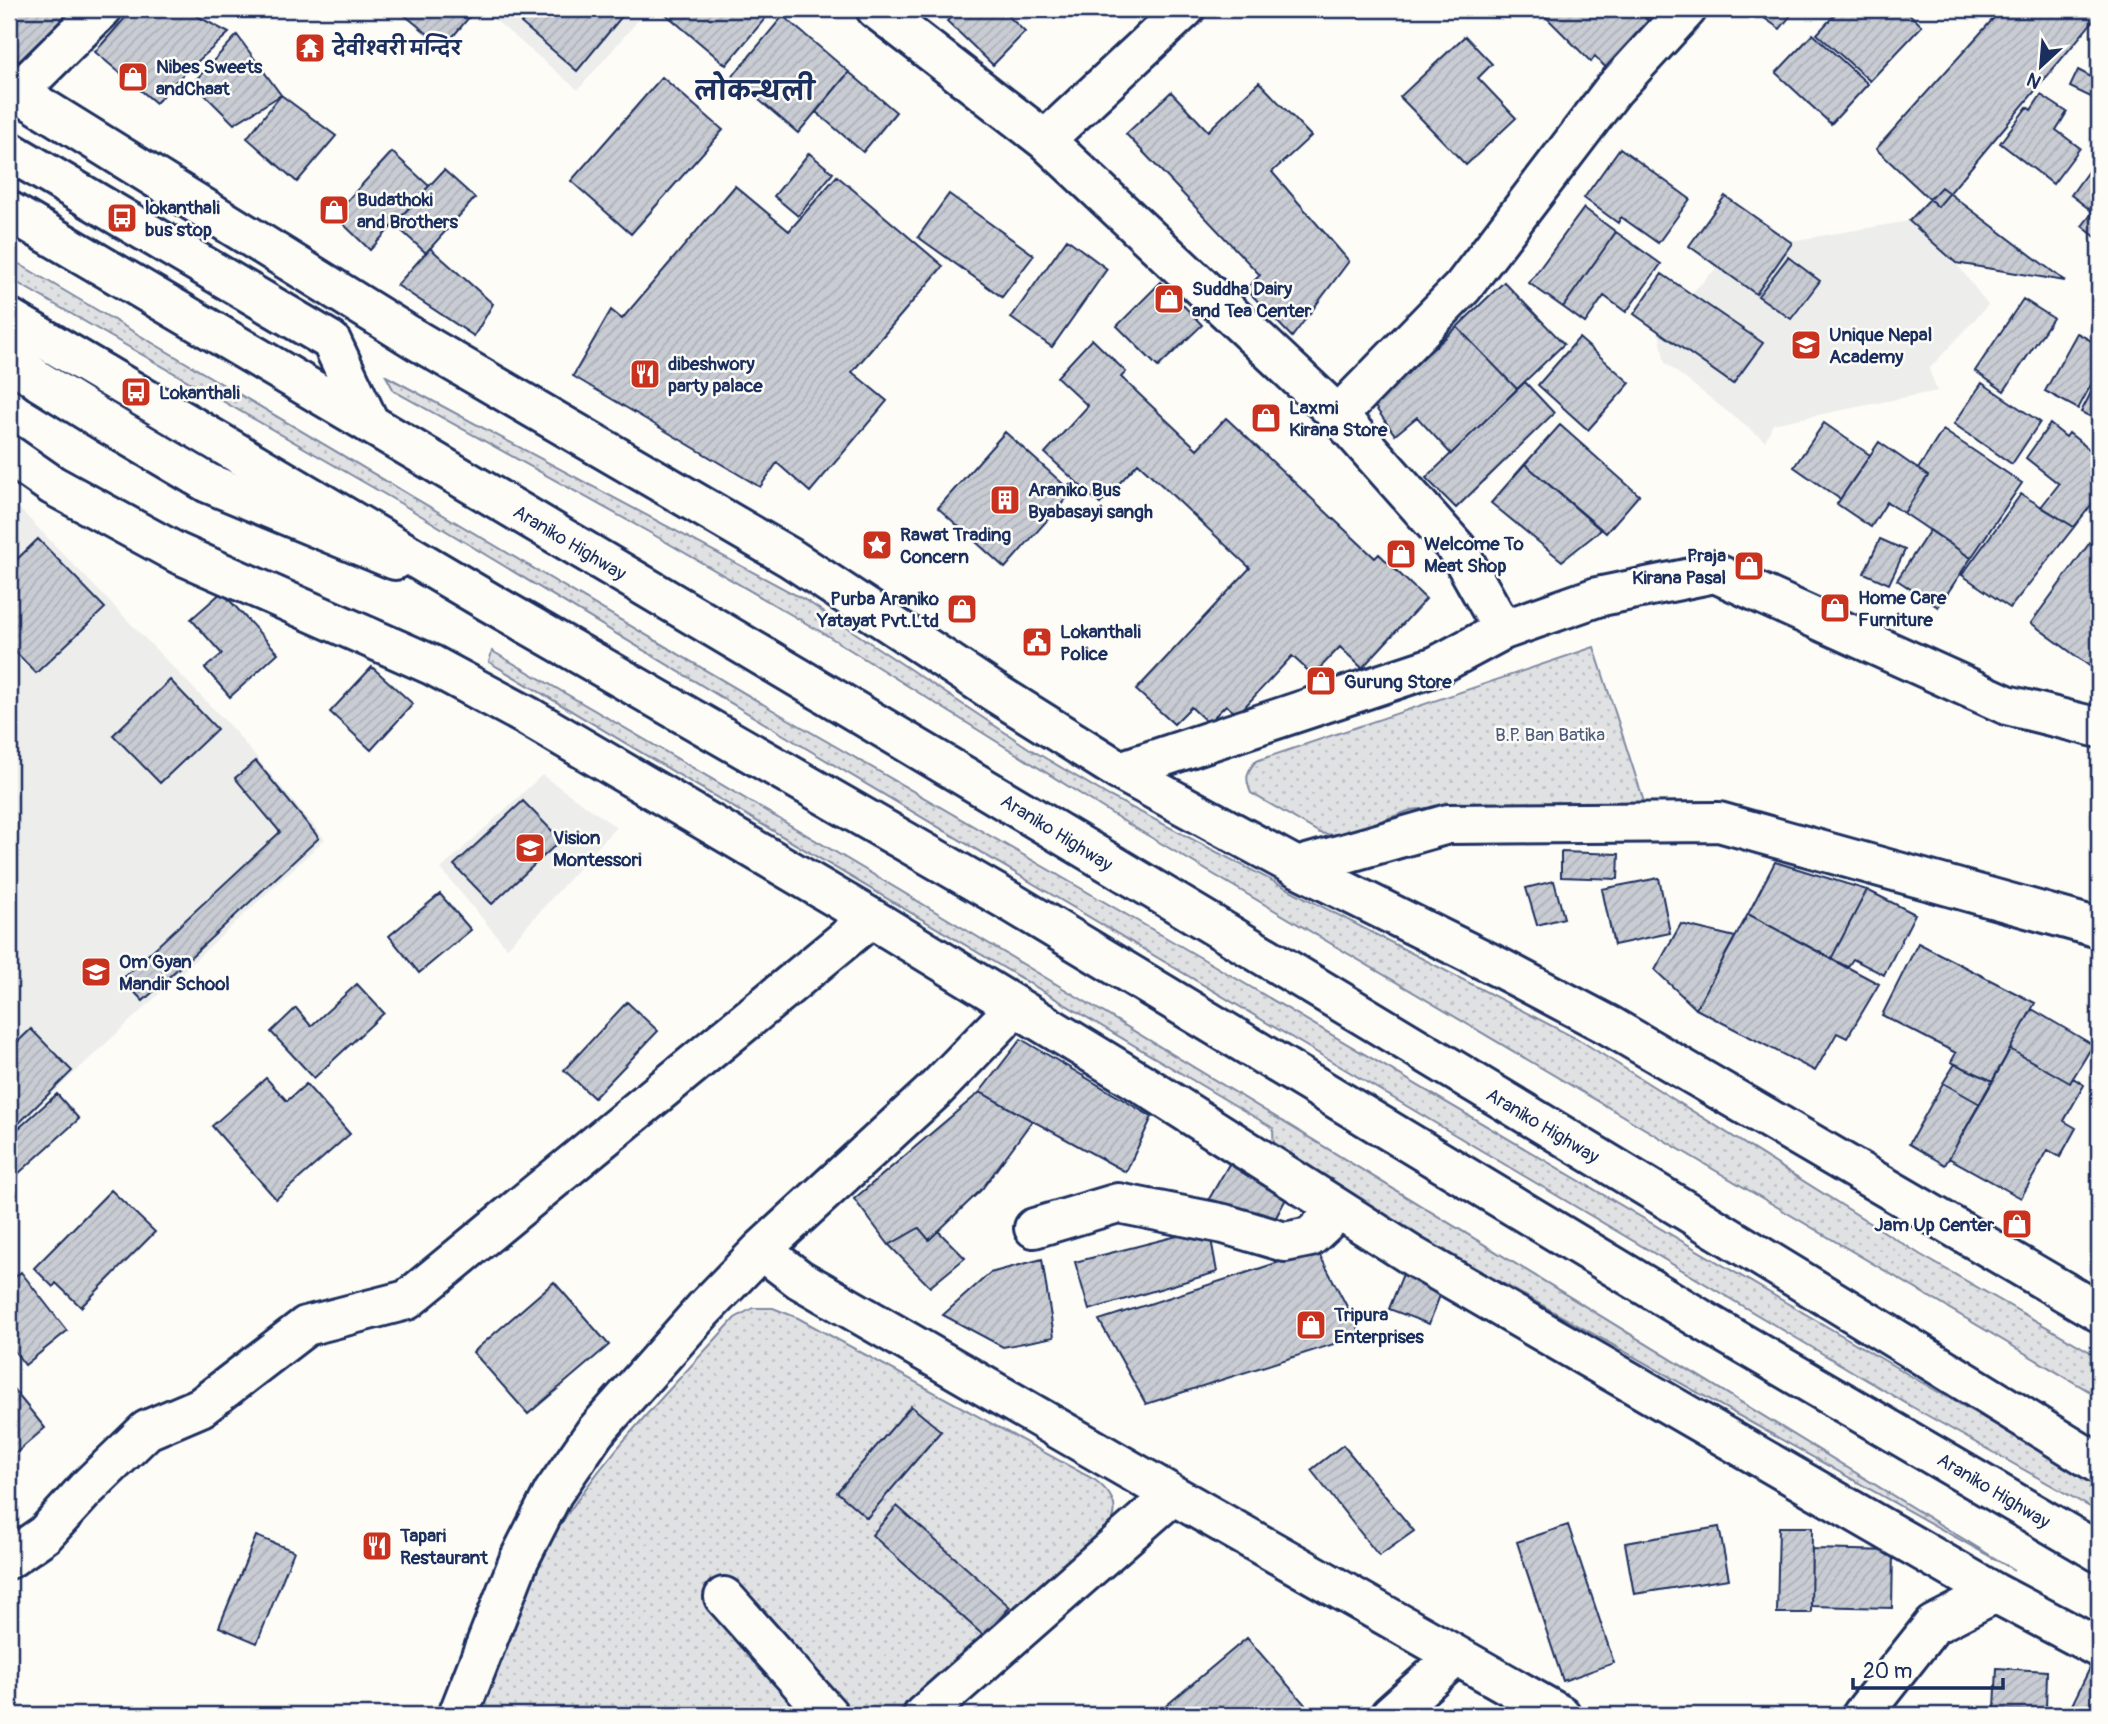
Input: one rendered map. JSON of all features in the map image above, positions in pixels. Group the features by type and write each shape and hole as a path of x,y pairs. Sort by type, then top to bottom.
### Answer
{"main road":[{"path":"102,9 13,90 418,341 789,557 1120,771 1297,867 1610,1026 2099,1312"},
{"path":"876,9 1045,140 1338,415 1458,550 1503,630"},
{"path":"1045,140 1185,9"},
{"path":"1338,415 1463,287 1613,90 1687,9"},
{"path":"9,150 331,341 370,424"},
{"name":"Araniko Highway","path":"9,211 962,774 1749,1248 2099,1464"},
{"name":"Araniko Highway","path":"9,318 489,602 1026,911 1709,1324 2099,1552"},
{"path":"9,358 39,381 208,483 379,553 489,602"},
{"path":"9,455 52,485 177,552 432,665 529,717 871,918 1141,1083 1414,1257 1995,1593 2099,1648"},
{"path":"1120,771 1436,666 1503,630 1597,597 1715,573 2007,705 2099,728"},
{"path":"1297,867 1448,824 1719,822 2099,928"},
{"path":"9,1559 46,1534 86,1489 147,1430 201,1407 306,1326 407,1300 871,918"},
{"path":"458,1715 519,1560 553,1493 595,1432 695,1319 761,1250 935,1090 1001,1022"},
{"path":"1034,1228 1118,1203 1224,1224 1285,1242 1310,1237 1339,1210"},
{"path":"761,1250 799,1279 1561,1715"},
{"path":"923,1715 1173,1495"},
{"path":"1862,1715 1933,1625 1995,1593"},
{"path":"724,1597 829,1715"},
{"path":"1390,1715 1456,1656"}],"shaded area":[{"path":"482,9 648,9 578,90"},
{"name":"Unique Nepal Academy","path":"1909,221 1956,263 1988,305 1929,369 1937,391 1773,424 1765,441 1665,363 1658,327 1748,236 1796,240"},
{"path":"9,498 231,727 325,839 9,1134"},
{"name":"Vision Montessori","path":"542,775 616,827 507,948 441,869"}],"green space":[{"path":"9,258 783,716 2099,1484 2099,1512 1907,1404 772,728 405,506 9,278"},
{"path":"386,376 807,601 1030,749 1109,796 1581,1041 1921,1255 2099,1357 2099,1397 1130,825 828,636 654,535 394,391"},
{"name":"B.P. Ban Batika","path":"1594,647 1644,802 1450,806 1411,810 1339,836 1320,833 1251,793 1247,776 1256,761"},
{"path":"492,651 1066,990 2014,1570 1274,1155 1273,1128 489,662"},
{"path":"753,1308 773,1308 798,1318 1095,1480 1105,1489 1114,1505 1108,1530 1094,1548 893,1715 860,1715 847,1706 737,1584 709,1610 803,1715 478,1715 528,1584 569,1512 613,1454 661,1399 735,1318"}],"building":[{"path":"9,9 79,9 21,64 9,51"},
{"path":"133,9 184,9 229,33 156,103 95,52"},
{"path":"397,9 476,9 444,47"},
{"path":"533,9 628,9 577,71 521,23"},
{"path":"773,9 726,65 662,11"},
{"path":"959,9 1001,9 1025,32 993,65 947,21"},
{"path":"1538,9 1636,9 1653,25 1609,71 1595,56 1591,62"},
{"path":"1636,9 1656,9 1646,19"},
{"path":"1751,9 1796,9 1780,29"},
{"path":"1840,9 1904,9 1922,26 1870,81 1817,34"},
{"path":"2002,9 2099,9 2099,14 1938,207 1876,149"},
{"path":"783,16 849,72 798,133 732,77"},
{"path":"1813,34 1868,84 1831,124 1776,73"},
{"path":"237,35 281,95 234,124 193,83"},
{"path":"1465,36 1492,64 1478,78 1516,118 1466,165 1400,97"},
{"path":"2078,70 2099,81 2099,101 2070,87"},
{"path":"849,72 896,112 863,152 816,112"},
{"path":"662,77 723,130 631,234 571,181"},
{"path":"1259,82 1311,136 1272,172 1349,261 1292,337 1246,289 1260,275 1126,134 1171,92 1208,131"},
{"path":"281,95 336,136 297,182 247,138"},
{"path":"2041,95 2067,112 2056,130 2080,148 2053,184 2000,143 2027,107 2031,110"},
{"path":"1620,148 1690,199 1658,243 1621,217 1618,223 1584,198"},
{"path":"392,152 429,186 370,250 334,215"},
{"path":"809,153 833,173 798,216 774,196"},
{"path":"2094,163 2099,167 2098,239 2082,226 2093,212 2071,195"},
{"path":"444,170 475,198 426,253 394,224"},
{"path":"837,176 943,266 852,372 887,401 810,492 777,463 760,487 573,376 611,310 622,319 735,186 789,231"},
{"path":"1941,187 2065,281 1956,263 1909,221"},
{"path":"949,194 1034,255 1002,297 918,237"},
{"path":"1725,196 1792,243 1756,294 1689,246"},
{"path":"1584,208 1616,232 1563,307 1529,283"},
{"path":"1616,232 1661,264 1626,312 1604,296 1585,323 1563,307"},
{"path":"1067,239 1107,269 1052,347 1011,318"},
{"path":"430,248 493,304 474,336 397,285"},
{"path":"1788,257 1820,281 1791,319 1758,296"},
{"path":"1662,274 1763,343 1733,384 1634,314"},
{"path":"1161,282 1202,325 1158,367 1117,326"},
{"path":"1504,282 1564,344 1517,389 1457,327"},
{"path":"2023,299 2053,318 2004,391 1975,371"},
{"path":"1457,327 1517,389 1451,454 1417,417 1395,435 1373,404"},
{"path":"2077,333 2099,345 2099,370 2078,409 2045,391"},
{"path":"1579,338 1630,383 1588,430 1538,385"},
{"path":"1092,339 1126,372 1121,377 1197,449 1226,418 1375,558 1379,554 1426,599 1362,668 1340,647 1313,675 1292,656 1237,715 1226,705 1208,723 1191,707 1174,724 1136,690 1250,568 1138,463 1100,504 1045,453 1088,406 1057,377"},
{"path":"2099,377 2099,421 2081,412"},
{"path":"1525,382 1554,413 1456,508 1426,478"},
{"path":"1982,383 2040,422 2012,464 1954,424"},
{"path":"1824,423 1870,455 1840,499 1794,467"},
{"path":"2050,424 2066,437 2069,433 2099,457 2099,495 2074,527 2041,507 2059,484 2026,458"},
{"path":"1560,425 1639,495 1606,533 1525,464"},
{"path":"1943,430 2022,483 1971,558 1904,513 1928,476 1918,469"},
{"name":"Araniko Bus Byabasayi sangh","path":"1005,432 1072,492 1005,568 938,508"},
{"path":"1879,442 1928,476 1904,513 1887,502 1871,527 1837,504"},
{"path":"1525,464 1601,530 1562,561 1491,503"},
{"path":"2021,494 2074,527 2010,608 1962,575"},
{"path":"1930,530 1971,558 1938,607 1897,580"},
{"path":"2099,530 2099,673 2031,623"},
{"path":"38,539 105,608 36,673 9,645 9,567"},
{"path":"1880,539 1905,550 1889,584 1864,573"},
{"path":"222,592 278,653 230,697 205,668 222,654 191,619"},
{"path":"372,667 413,704 371,750 330,712"},
{"path":"170,680 217,729 160,783 113,735"},
{"path":"256,761 319,838 143,1001 122,979 280,832 235,778"},
{"path":"523,801 561,840 492,904 454,865"},
{"path":"1561,852 1619,854 1618,879 1561,877"},
{"path":"1775,862 1867,890 1831,959 1748,914"},
{"path":"1659,878 1670,933 1614,945 1602,889"},
{"path":"1554,881 1564,918 1537,925 1526,888"},
{"path":"1867,890 1915,914 1884,975 1853,959 1847,968 1831,959"},
{"path":"440,894 471,930 419,973 389,936"},
{"path":"1748,914 1879,984 1847,1038 1837,1033 1815,1071 1696,1009"},
{"path":"1681,924 1735,937 1696,1009 1655,970"},
{"path":"1918,943 2035,1003 1993,1081 1951,1062 1956,1053 1882,1015"},
{"path":"357,984 384,1013 314,1078 271,1032 296,1008 311,1026"},
{"path":"627,1002 658,1031 594,1098 564,1070"},
{"path":"2032,1009 2093,1045 2070,1083 2010,1049"},
{"path":"31,1029 72,1071 9,1133 9,1050"},
{"path":"1021,1039 1152,1117 1126,1172 980,1092"},
{"path":"2010,1049 2070,1083 2073,1078 2084,1085 2064,1121 2076,1128 2060,1157 2048,1150 2021,1198 1949,1158"},
{"path":"1955,1064 1993,1081 1980,1104 1943,1083"},
{"path":"266,1078 287,1101 306,1084 350,1134 276,1199 212,1126"},
{"path":"1943,1083 1980,1104 1945,1165 1909,1144"},
{"path":"980,1092 1032,1121 982,1189 929,1240 919,1228 889,1245 854,1199"},
{"path":"57,1094 79,1119 9,1182 9,1137"},
{"path":"1232,1159 1287,1197 1275,1219 1209,1199"},
{"path":"111,1190 155,1232 81,1307 56,1283 53,1287 34,1268"},
{"path":"919,1228 929,1240 938,1231 965,1258 930,1287 889,1245"},
{"path":"1209,1228 1217,1272 1089,1310 1075,1262"},
{"path":"1317,1250 1362,1335 1146,1404 1099,1320"},
{"path":"1042,1259 1054,1337 1003,1347 943,1315 990,1273"},
{"path":"21,1272 67,1331 25,1365 9,1344 9,1282"},
{"path":"1403,1274 1442,1290 1429,1324 1389,1309"},
{"path":"554,1282 609,1345 528,1414 473,1352"},
{"path":"9,1384 45,1428 9,1459"},
{"path":"911,1406 941,1431 867,1518 837,1492"},
{"path":"1343,1445 1414,1531 1379,1556 1311,1470"},
{"path":"897,1506 1010,1607 984,1636 872,1535"},
{"path":"1568,1525 1614,1663 1563,1681 1517,1542"},
{"path":"1719,1527 1729,1579 1634,1594 1625,1543"},
{"path":"1779,1527 1812,1527 1811,1613 1777,1613"},
{"path":"256,1536 294,1551 257,1643 219,1627"},
{"path":"1812,1549 1893,1551 1892,1608 1811,1606"},
{"path":"1247,1638 1314,1715 1155,1715"},
{"path":"1997,1668 2047,1671 2046,1711 1995,1709"},
{"path":"2090,1668 2099,1673 2099,1715 2077,1715 2069,1711"}],"place":[{"name":"देवीश्वरी मन्दिर","path":"310,48"},
{"name":"Nibes Sweets andChaat","path":"133,77"},
{"name":"Budathoki and Brothers","path":"334,210"},
{"name":"lokanthali bus stop","path":"122,218"},
{"name":"Suddha Dairy and Tea Center","path":"1169,299"},
{"name":"Unique Nepal Academy","path":"1806,345"},
{"name":"dibeshwory party palace","path":"645,374"},
{"name":"Lokanthali","path":"136,392"},
{"name":"Laxmi Kirana Store","path":"1266,418"},
{"name":"Araniko Bus Byabasayi sangh","path":"1005,500"},
{"name":"Rawat Trading Concern","path":"877,545"},
{"name":"Welcome To Meat Shop","path":"1401,554"},
{"name":"Praja Kirana Pasal","path":"1749,566"},
{"name":"Home Care Furniture","path":"1835,608"},
{"name":"Purba Araniko Yatayat Pvt.Ltd","path":"962,609"},
{"name":"Lokanthali Police","path":"1037,642"},
{"name":"Gurung Store","path":"1321,681"},
{"name":"Vision Montessori","path":"530,848"},
{"name":"Om Gyan Mandir School","path":"96,972"},
{"name":"Jam Up Center","path":"2017,1224"},
{"name":"Tripura Enterprises","path":"1311,1325"},
{"name":"Tapari Restaurant","path":"377,1546"}],"district":[{"name":"लोकन्थली","path":"754,91"}]}
